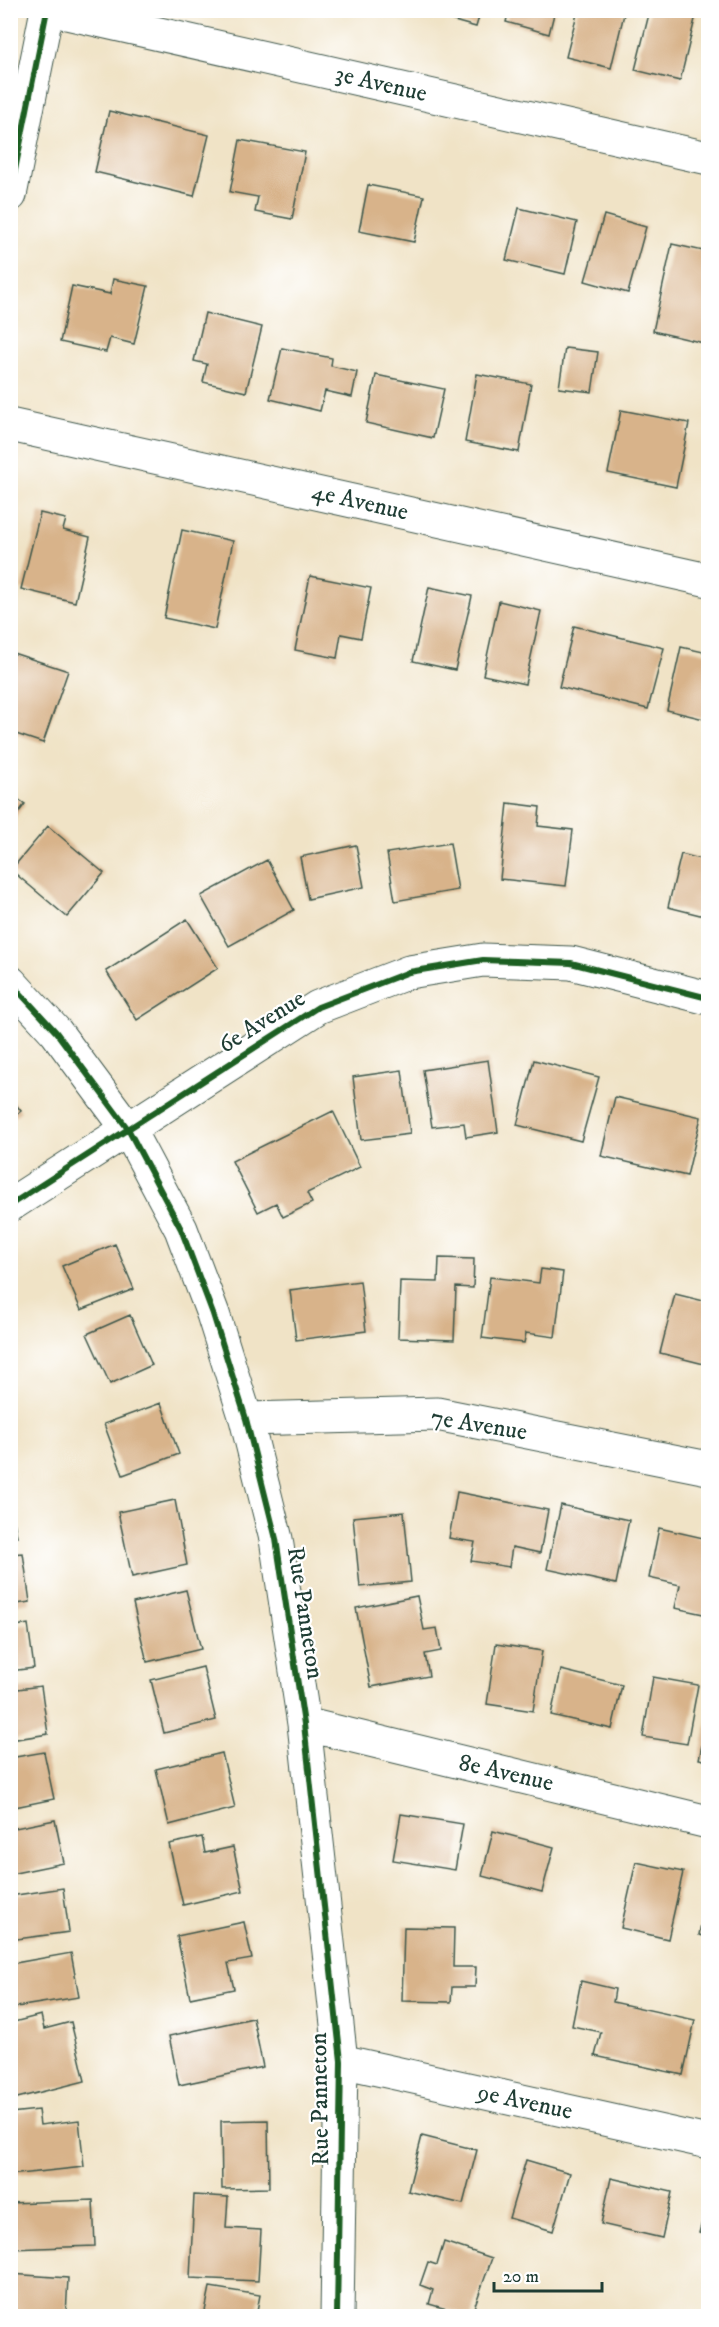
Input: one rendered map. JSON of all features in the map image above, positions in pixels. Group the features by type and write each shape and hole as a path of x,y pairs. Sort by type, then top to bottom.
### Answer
{"street":[{"path":"10,195 47,10"},
{"name":"3e Avenue","path":"53,10 708,158"},
{"name":"4e Avenue","path":"10,425 708,580"},
{"name":"6e Avenue","path":"10,1205 318,1007 409,972 483,960 570,963 708,998"},
{"name":"Rue Panneton","path":"10,982 56,1032 128,1129 181,1229 213,1314 246,1419 276,1539 304,1724 341,2061 336,2316"},
{"name":"7e Avenue","path":"246,1419 437,1414 708,1468"},
{"name":"8e Avenue","path":"304,1724 708,1821"},
{"name":"9e Avenue","path":"341,2061 708,2142"}],"building":[{"path":"426,10 481,10 476,27 425,13"},
{"path":"509,10 555,10 549,34 506,22"},
{"path":"578,10 625,10 611,68 566,57"},
{"path":"650,10 677,10 696,15 680,81 635,70"},
{"path":"109,111 209,135 194,196 95,172"},
{"path":"240,140 305,152 292,219 255,212 258,197 230,192"},
{"path":"368,185 424,196 414,242 359,231"},
{"path":"519,208 577,222 565,274 506,260"},
{"path":"604,215 646,227 628,293 585,281"},
{"path":"672,244 708,252 708,344 653,331"},
{"path":"113,279 148,286 134,344 110,338 106,352 60,342 72,286 110,294"},
{"path":"205,313 262,327 246,392 203,382 207,364 194,361"},
{"path":"282,348 332,358 331,366 357,372 352,397 325,391 320,411 270,399"},
{"path":"565,348 598,352 592,392 559,388"},
{"path":"477,374 531,384 519,452 465,442"},
{"path":"376,375 444,389 433,438 366,423"},
{"path":"621,410 689,423 676,487 608,473"},
{"path":"40,513 66,519 63,530 90,537 75,602 21,589"},
{"path":"182,530 233,541 215,629 164,618"},
{"path":"310,576 371,588 361,638 341,634 337,658 295,650"},
{"path":"429,587 472,596 455,670 413,661"},
{"path":"499,601 541,611 525,684 483,675"},
{"path":"574,626 664,648 648,709 559,687"},
{"path":"681,647 708,653 708,720 667,710"},
{"path":"10,652 68,671 43,743 10,732"},
{"path":"10,794 25,804 10,824"},
{"path":"508,803 540,807 538,826 573,830 566,886 500,879"},
{"path":"48,826 104,873 67,917 11,870"},
{"path":"450,843 458,890 395,901 387,853"},
{"path":"356,845 364,887 308,899 300,857"},
{"path":"681,854 708,861 708,917 668,907"},
{"path":"267,860 294,910 229,946 201,896"},
{"path":"187,919 218,968 137,1020 106,971"},
{"path":"488,1060 498,1132 466,1137 464,1123 432,1127 423,1070"},
{"path":"534,1060 599,1077 581,1141 517,1125"},
{"path":"402,1070 410,1134 361,1140 353,1077"},
{"path":"10,1097 21,1111 10,1120"},
{"path":"615,1097 701,1117 687,1176 601,1156"},
{"path":"333,1111 360,1167 307,1193 312,1203 283,1217 276,1203 258,1212 232,1161"},
{"path":"115,1244 134,1289 81,1310 62,1266"},
{"path":"439,1258 474,1259 473,1288 456,1287 454,1340 398,1338 400,1281 438,1282"},
{"path":"541,1269 563,1272 555,1337 526,1333 524,1343 482,1338 490,1277 539,1283"},
{"path":"360,1281 366,1331 296,1340 290,1290"},
{"path":"675,1294 708,1302 708,1365 660,1353"},
{"path":"130,1315 152,1365 110,1384 87,1334"},
{"path":"161,1403 179,1454 123,1475 104,1424"},
{"path":"457,1492 548,1510 540,1553 512,1547 509,1567 471,1561 475,1542 449,1538"},
{"path":"175,1500 187,1565 132,1577 118,1512"},
{"path":"10,1501 17,1536 10,1537"},
{"path":"561,1505 629,1520 616,1584 547,1569"},
{"path":"404,1512 411,1582 360,1587 353,1517"},
{"path":"659,1528 708,1539 708,1615 675,1608 680,1585 649,1578"},
{"path":"23,1553 30,1602 10,1605 10,1554"},
{"path":"186,1590 201,1649 147,1662 133,1603"},
{"path":"417,1596 424,1630 437,1628 441,1651 425,1654 429,1676 371,1687 356,1608"},
{"path":"28,1624 34,1668 10,1671 10,1627"},
{"path":"496,1644 542,1651 533,1711 487,1704"},
{"path":"203,1667 216,1720 164,1733 151,1680"},
{"path":"561,1670 622,1685 612,1729 551,1715"},
{"path":"653,1677 698,1685 687,1744 643,1737"},
{"path":"41,1686 48,1734 10,1740 10,1690"},
{"path":"708,1718 708,1761 699,1759"},
{"path":"44,1752 54,1799 10,1808 10,1758"},
{"path":"222,1753 235,1808 169,1825 156,1769"},
{"path":"401,1814 463,1824 455,1870 393,1860"},
{"path":"55,1820 64,1863 10,1874 10,1829"},
{"path":"493,1831 554,1847 542,1892 482,1876"},
{"path":"202,1837 205,1853 233,1847 243,1891 183,1905 169,1844"},
{"path":"636,1862 683,1872 668,1939 621,1928"},
{"path":"63,1888 69,1932 10,1940 10,1896"},
{"path":"708,1893 708,1937 699,1935"},
{"path":"244,1922 252,1959 228,1963 234,1989 190,1998 177,1936"},
{"path":"404,1927 454,1928 453,1967 476,1967 475,1987 452,1987 451,2002 402,2001"},
{"path":"71,1953 79,1997 10,2008 10,1964"},
{"path":"581,1981 615,1989 613,2002 695,2020 683,2075 595,2056 601,2032 572,2026"},
{"path":"41,2015 44,2029 71,2022 85,2081 13,2099 10,2087 10,2023"},
{"path":"253,2018 263,2067 179,2085 169,2036"},
{"path":"38,2110 40,2125 79,2120 84,2167 10,2175 10,2113"},
{"path":"268,2120 269,2188 222,2189 221,2121"},
{"path":"422,2136 477,2150 463,2204 408,2191"},
{"path":"526,2160 570,2173 553,2231 509,2218"},
{"path":"611,2178 672,2192 662,2238 601,2224"},
{"path":"194,2195 228,2197 226,2228 261,2230 258,2281 190,2278"},
{"path":"93,2200 95,2246 10,2249 10,2203"},
{"path":"708,2201 708,2236 699,2233"},
{"path":"444,2242 492,2258 471,2316 429,2304 433,2290 420,2285 428,2262 437,2265"},
{"path":"10,2274 68,2278 66,2315 10,2312"},
{"path":"210,2287 260,2295 256,2316 204,2316"}],"cycle path":[{"path":"10,195 47,10"},
{"path":"10,1205 318,1007 409,972 483,960 571,963 708,998"},
{"path":"10,982 56,1032 128,1129 181,1229 213,1314 246,1419 276,1539 304,1724 341,2061 337,2316"}]}
